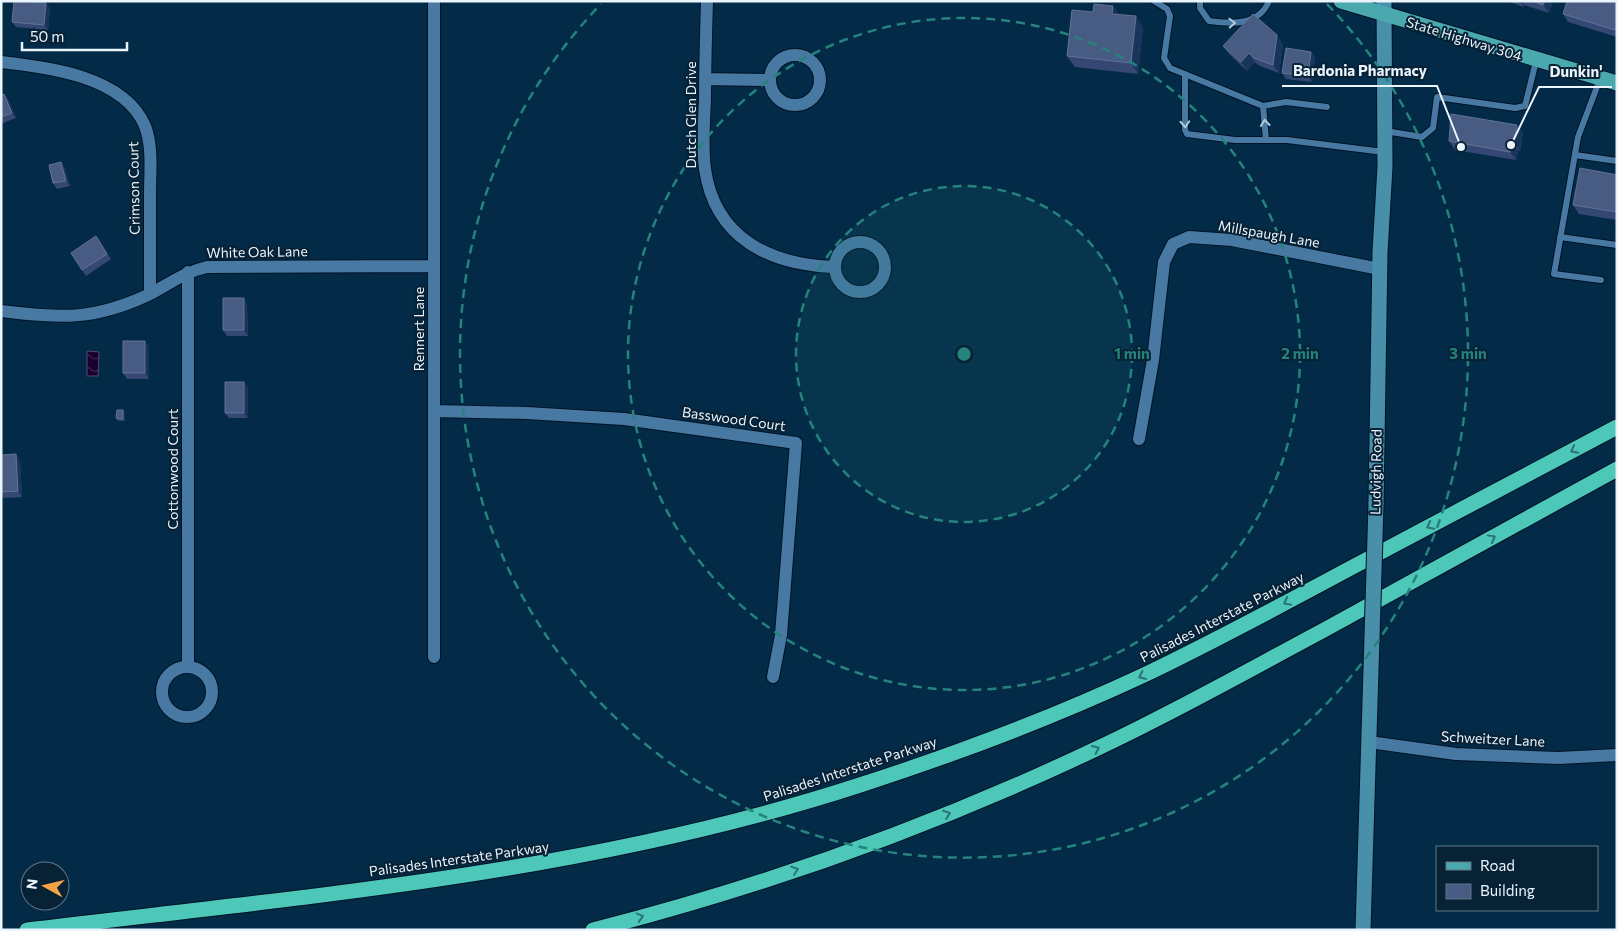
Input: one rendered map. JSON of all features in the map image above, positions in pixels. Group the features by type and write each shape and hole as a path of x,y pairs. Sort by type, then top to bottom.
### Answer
{"highway":[{"name":"Palisades Interstate Parkway","path":"27,930 410,884 519,868 610,851 710,829 856,786 1001,735 1142,676 1233,631 1617,427"},
{"path":"592,930 706,898 828,858 956,810 1051,770 1190,703 1617,469"}],"main road":[{"name":"State Highway 304","path":"1341,1 1384,8 1536,61 1617,83"}],"street":[{"name":"Rennert Lane","path":"434,1 434,657"},
{"name":"Dutch Glen Drive","path":"707,1 705,171 713,197 726,220 752,246 773,257 805,265 835,267"},
{"name":"Ludvigh Road","path":"1363,930 1376,504 1380,269 1385,152 1384,8"},
{"name":"Crimson Court","path":"1,62 74,73 108,90 127,103 140,117 150,143 150,294"},
{"path":"705,79 770,80"},
{"name":"Millspaugh Lane","path":"1139,440 1152,366 1164,262 1172,244 1189,237 1232,240 1380,269"},
{"name":"White Oak Lane","path":"1,312 73,317 104,312 150,294 188,272 220,266 434,266"},
{"name":"Cottonwood Court","path":"188,272 188,667"},
{"name":"Basswood Court","path":"434,411 527,413 624,419 796,443 781,635 773,677"},
{"path":"188,667 198,669 205,674 210,681 213,692 207,708 200,714 189,717 177,715 170,711 162,694 164,681 168,675 178,668 188,667"},
{"name":"Schweitzer Lane","path":"1369,742 1456,754 1558,758 1617,755"}],"lane":[{"path":"1154,1 1167,9 1170,16 1164,58 1170,68 1263,106 1286,102 1327,107"},
{"path":"1200,1 1200,8 1209,21 1235,25 1258,15 1265,10 1269,1"},
{"path":"1385,131 1422,138 1433,128 1437,97 1514,108 1525,106 1536,61"},
{"path":"1185,75 1186,133 1235,140 1288,140 1385,152"},
{"path":"1600,79 1578,137 1554,274 1601,280"},
{"path":"1263,106 1266,140"},
{"path":"1575,154 1617,161"},
{"path":"1560,238 1617,245"}],"water":[{"path":"87,351 99,352 98,376 87,376"}],"building":[{"path":"14,1 46,3 44,25 12,22"},
{"path":"1533,1 1545,1 1543,5"},
{"path":"1567,1 1617,1 1617,25 1615,30 1563,14"},
{"path":"1094,4 1113,6 1112,14 1136,16 1131,63 1067,56 1072,10 1093,12"},
{"path":"1253,14 1277,35 1273,65 1254,58 1249,53 1241,62 1223,46"},
{"path":"1286,48 1311,52 1308,76 1282,73"},
{"path":"4,94 12,113 1,117 1,95"},
{"path":"1451,114 1517,125 1510,152 1449,141"},
{"path":"61,162 66,181 53,183 49,165"},
{"path":"1580,168 1617,175 1617,212 1573,205"},
{"path":"96,236 107,254 82,270 71,253"},
{"path":"223,298 244,298 244,330 223,330"},
{"path":"123,341 145,341 145,373 123,373"},
{"path":"225,382 244,382 244,413 225,413"},
{"path":"117,410 123,410 123,419 116,418"},
{"path":"16,454 18,491 1,492 1,455"}],"place":[{"name":"Dunkin'","path":"1511,145"},
{"name":"Bardonia Pharmacy","path":"1461,147"}]}
